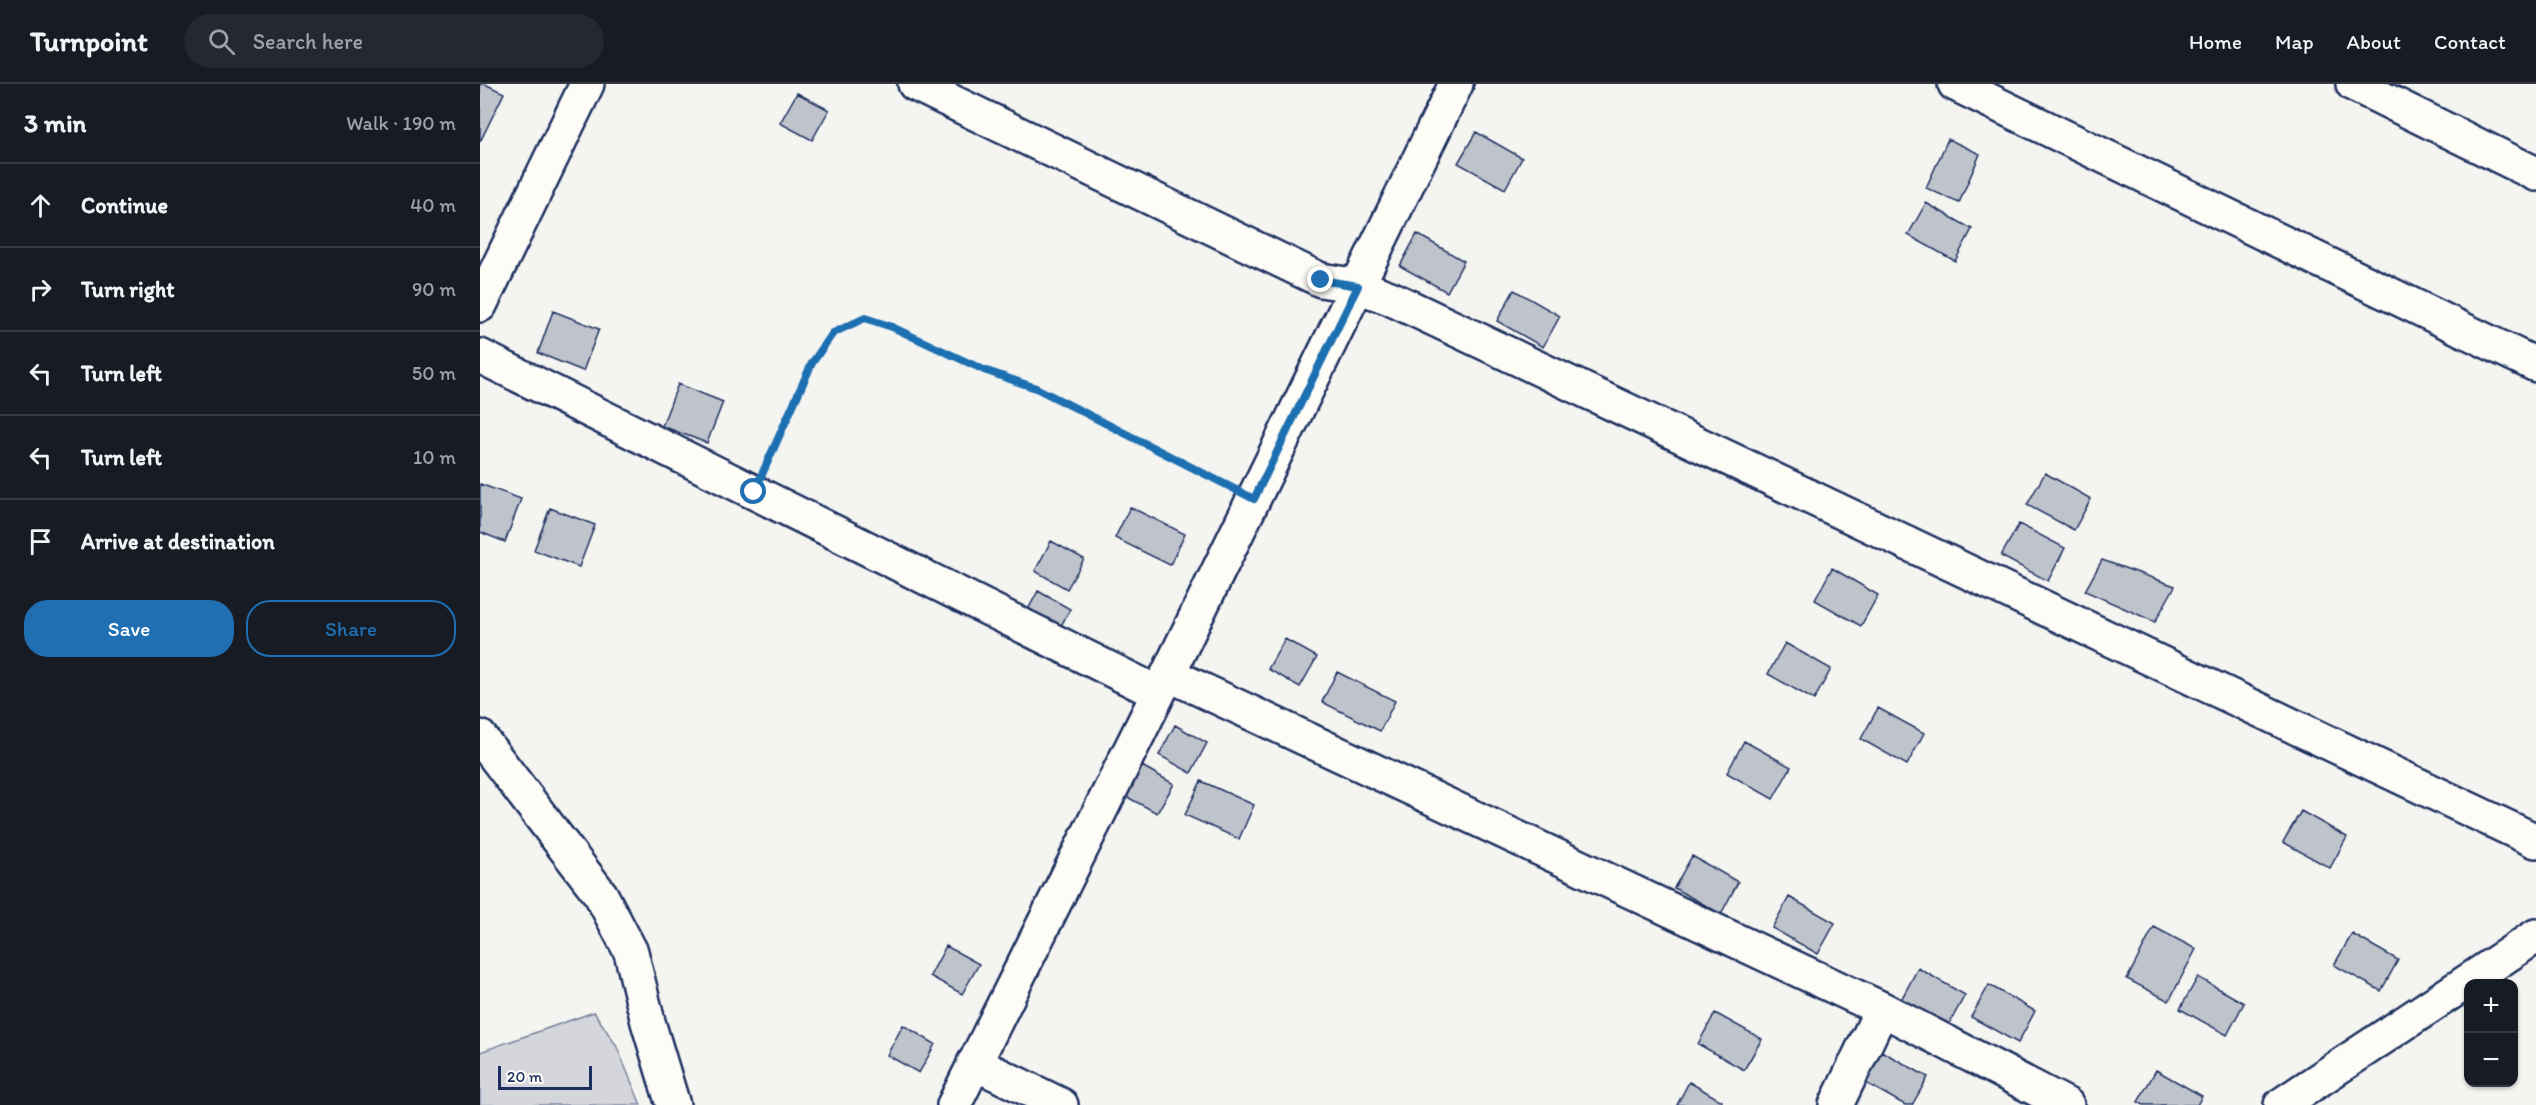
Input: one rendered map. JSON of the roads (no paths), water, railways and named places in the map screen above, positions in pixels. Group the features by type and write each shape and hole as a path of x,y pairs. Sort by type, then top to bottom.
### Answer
{"street":[{"path":"480,305 587,84"},
{"path":"915,84 1321,280 1358,286 1401,303 2536,841"},
{"path":"954,1105 1254,499 1456,84"},
{"path":"1955,84 2536,365"},
{"path":"2353,84 2536,174"},
{"path":"480,356 754,492 1163,684 1882,1010 2067,1105"},
{"path":"480,737 601,895 631,952 648,1022 673,1105"},
{"path":"2281,1105 2536,936"},
{"path":"1836,1105 1882,1010"},
{"path":"974,1063 1061,1105"}]}
